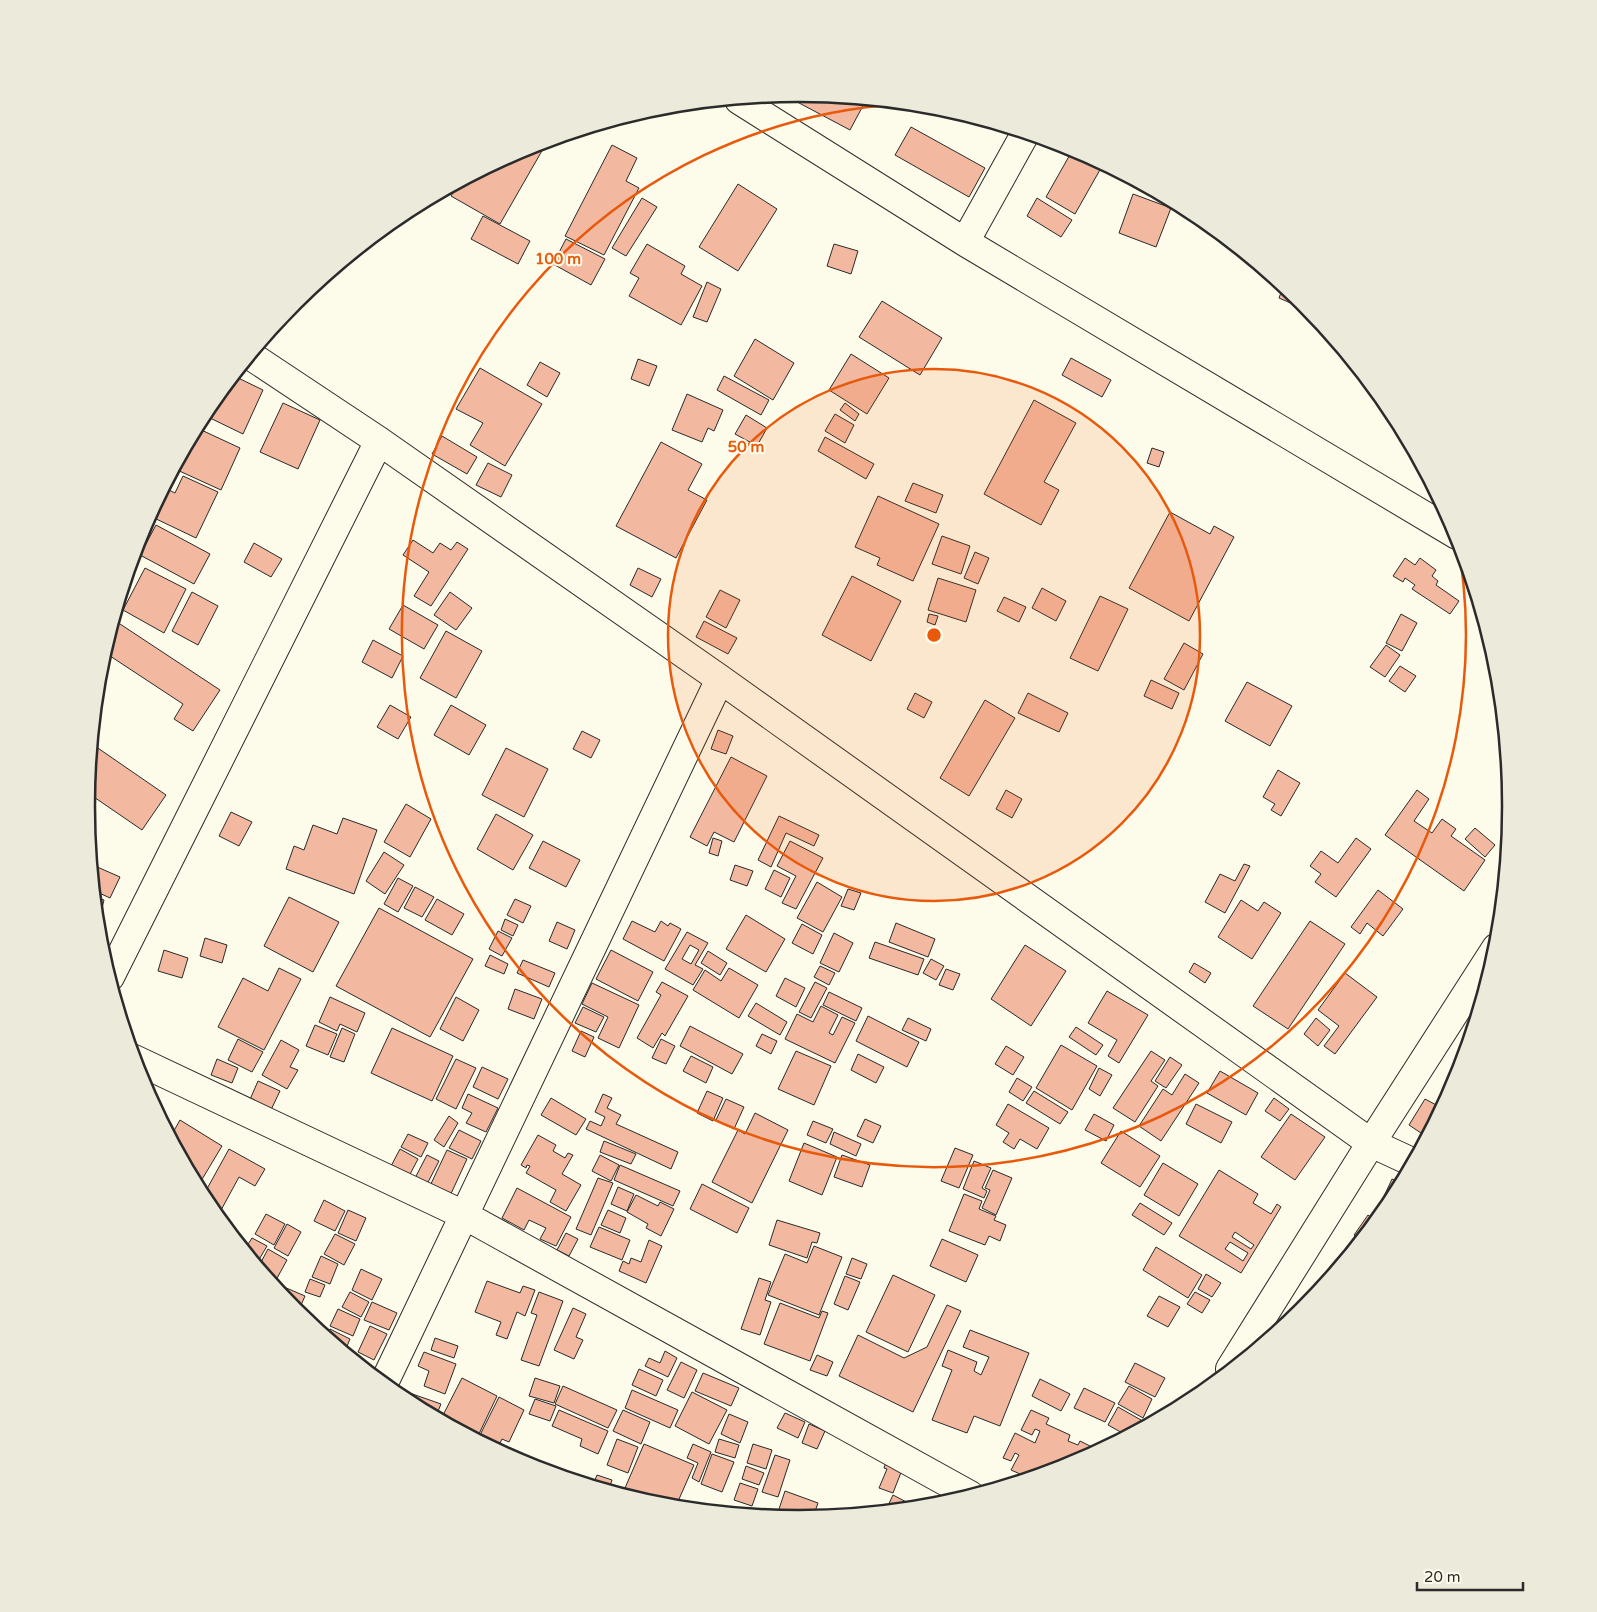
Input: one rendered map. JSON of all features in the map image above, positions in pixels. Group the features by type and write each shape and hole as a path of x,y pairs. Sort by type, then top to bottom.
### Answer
{"street":[{"path":"746,105 965,242 1444,528"},
{"path":"965,242 1022,139"},
{"path":"256,359 380,441 720,679 1371,1143 1407,1160"},
{"path":"115,968 380,441"},
{"path":"387,1376 720,679"},
{"path":"1238,1355 1482,970"},
{"path":"145,1064 464,1215 962,1490"}],"building":[{"path":"797,102 863,106 850,130"},
{"path":"911,127 985,168 969,197 895,155"},
{"path":"612,145 637,158 626,181 639,188 604,255 565,236"},
{"path":"542,151 500,224 451,196 487,175"},
{"path":"1069,156 1100,170 1075,214 1046,197"},
{"path":"738,184 777,209 738,271 699,247"},
{"path":"1133,194 1170,210 1156,247 1119,233"},
{"path":"642,198 657,207 626,256 612,248"},
{"path":"1037,198 1072,220 1061,237 1027,216"},
{"path":"483,216 530,241 518,264 471,239"},
{"path":"566,239 605,259 591,285 553,264"},
{"path":"647,244 685,266 681,274 702,286 681,325 629,296 639,278 630,273"},
{"path":"834,244 858,251 851,274 827,266"},
{"path":"707,282 721,289 707,322 693,317"},
{"path":"1280,294 1289,302 1279,298"},
{"path":"882,301 942,338 920,375 859,337"},
{"path":"755,339 794,363 773,400 734,376"},
{"path":"851,354 889,378 867,414 829,390"},
{"path":"1071,358 1111,380 1102,397 1062,375"},
{"path":"638,359 657,366 649,386 631,379"},
{"path":"540,362 560,373 547,397 527,385"},
{"path":"480,368 542,404 505,466 470,445 483,423 456,409"},
{"path":"724,376 769,400 761,415 717,390"},
{"path":"240,379 263,390 243,434 212,419"},
{"path":"687,394 723,410 714,431 708,428 702,442 672,430"},
{"path":"1034,400 1076,423 1044,482 1059,490 1041,525 984,494"},
{"path":"283,403 320,420 298,469 260,452"},
{"path":"845,403 859,414 855,421 840,410"},
{"path":"835,414 854,425 845,443 825,431"},
{"path":"746,415 767,428 757,446 735,434"},
{"path":"204,431 240,448 221,490 180,471"},
{"path":"442,436 477,457 467,474 432,454"},
{"path":"825,437 874,464 866,479 818,451"},
{"path":"661,442 702,464 688,490 707,500 676,558 616,526"},
{"path":"1152,448 1164,452 1159,467 1147,463"},
{"path":"488,463 512,475 501,497 476,485"},
{"path":"183,476 218,492 196,538 157,519 170,491 175,493"},
{"path":"913,483 943,495 936,513 905,501"},
{"path":"878,496 939,524 913,581 877,565 880,558 855,547"},
{"path":"1170,512 1210,534 1214,526 1234,537 1189,621 1129,588"},
{"path":"156,525 210,554 194,584 142,556"},
{"path":"942,536 970,546 961,574 932,564"},
{"path":"413,540 433,553 440,543 451,550 457,542 468,549 431,606 414,596 429,572 403,555"},
{"path":"254,543 282,559 271,577 244,562"},
{"path":"975,552 989,558 978,584 964,578"},
{"path":"1405,558 1415,565 1420,558 1436,570 1432,576 1438,581 1436,585 1459,601 1450,614 1412,589 1415,585 1405,578 1403,582 1393,576"},
{"path":"145,568 186,589 164,633 123,609"},
{"path":"638,568 661,579 652,597 630,585"},
{"path":"852,576 901,601 871,661 822,635"},
{"path":"938,578 976,590 966,622 928,610"},
{"path":"1042,588 1066,601 1056,621 1032,608"},
{"path":"720,590 740,600 726,628 706,617"},
{"path":"192,592 218,606 198,645 172,631"},
{"path":"450,592 472,608 456,630 434,615"},
{"path":"1100,596 1128,609 1098,671 1070,658"},
{"path":"1004,597 1026,607 1019,622 997,611"},
{"path":"403,605 438,625 424,649 389,629"},
{"path":"929,614 938,616 935,625 927,622"},
{"path":"1401,614 1417,623 1402,651 1386,643"},
{"path":"704,621 737,638 728,654 696,637"},
{"path":"119,623 220,690 193,731 174,719 183,704 112,657"},
{"path":"446,631 482,651 456,698 420,678"},
{"path":"373,640 403,656 392,678 362,662"},
{"path":"1184,643 1203,654 1184,690 1164,679"},
{"path":"1386,645 1400,655 1385,677 1370,667"},
{"path":"1400,666 1416,676 1405,692 1389,681"},
{"path":"1151,680 1179,693 1172,709 1144,696"},
{"path":"1247,682 1292,706 1270,746 1225,721"},
{"path":"915,693 932,702 924,718 907,709"},
{"path":"1028,693 1068,713 1059,732 1018,713"},
{"path":"985,700 1015,718 969,796 940,778"},
{"path":"390,705 411,717 398,739 377,727"},
{"path":"451,705 486,725 469,755 434,735"},
{"path":"718,730 733,736 726,754 711,749"},
{"path":"582,731 600,740 591,758 573,749"},
{"path":"98,748 166,795 142,830 95,798"},
{"path":"506,748 548,769 524,817 482,795"},
{"path":"731,757 767,776 734,842 714,832 707,846 690,837"},
{"path":"1278,770 1300,783 1281,816 1271,810 1275,804 1263,797"},
{"path":"1006,790 1022,799 1012,818 996,809"},
{"path":"1417,790 1429,799 1414,821 1432,833 1442,819 1456,829 1451,836 1485,860 1464,891 1385,835"},
{"path":"406,804 431,819 410,857 384,842"},
{"path":"231,812 252,822 239,846 219,836"},
{"path":"496,814 533,835 513,870 477,849"},
{"path":"779,816 819,835 814,846 786,833 771,867 758,860"},
{"path":"343,818 377,830 354,894 286,869 294,846 304,850 313,825 337,834"},
{"path":"1475,828 1495,845 1485,857 1465,839"},
{"path":"713,838 722,841 718,856 709,853"},
{"path":"1356,838 1371,849 1336,897 1315,882 1321,874 1310,866 1321,851 1338,863"},
{"path":"543,841 580,860 566,887 529,868"},
{"path":"790,841 823,858 796,909 782,903 796,876 777,866"},
{"path":"384,852 404,865 385,894 366,881"},
{"path":"1244,864 1250,866 1225,913 1205,902 1220,874 1235,881"},
{"path":"735,865 753,871 747,886 730,880"},
{"path":"98,867 120,877 110,898 101,894"},
{"path":"774,870 790,878 781,897 765,889"},
{"path":"398,878 413,886 398,912 384,904"},
{"path":"817,882 842,897 823,932 797,918"},
{"path":"415,887 434,897 422,917 404,908"},
{"path":"848,889 861,893 854,910 841,906"},
{"path":"1378,890 1403,909 1383,936 1367,923 1360,934 1351,927"},
{"path":"289,897 339,922 313,972 264,946"},
{"path":"437,899 464,914 452,935 425,920"},
{"path":"515,899 531,906 523,923 507,915"},
{"path":"1241,900 1258,911 1264,902 1281,913 1252,959 1218,937"},
{"path":"379,908 473,959 430,1037 336,986"},
{"path":"746,915 785,939 766,972 726,949"},
{"path":"505,919 518,925 513,936 501,930"},
{"path":"632,921 655,932 661,921 668,926 670,923 681,929 664,961 623,939"},
{"path":"1310,921 1345,944 1288,1029 1253,1006"},
{"path":"557,922 575,930 567,949 549,941"},
{"path":"896,923 935,939 928,957 889,942"},
{"path":"802,924 822,935 813,954 792,943"},
{"path":"498,931 512,938 502,956 489,949"},
{"path":"687,932 708,943 695,965 703,969 693,985 665,969","holes":["690,945 699,950 691,964 682,959"]},
{"path":"834,933 853,943 839,972 820,963"},
{"path":"205,938 227,945 222,963 200,956"},
{"path":"875,942 924,959 918,975 869,958"},
{"path":"1025,945 1066,971 1031,1026 991,999"},
{"path":"164,950 188,958 182,978 158,971"},
{"path":"611,950 653,972 638,1001 596,979"},
{"path":"708,951 727,963 720,975 701,963"},
{"path":"490,955 508,964 504,974 485,966"},
{"path":"931,959 944,966 936,980 923,973"},
{"path":"523,960 555,973 549,987 517,973"},
{"path":"1194,963 1211,973 1205,983 1189,972"},
{"path":"820,966 835,973 829,985 814,977"},
{"path":"279,968 301,979 264,1050 218,1027 243,978 268,991"},
{"path":"729,968 758,985 739,1018 693,990 705,970 721,981"},
{"path":"946,969 960,974 953,990 939,985"},
{"path":"1345,973 1377,997 1335,1054 1324,1046 1339,1026 1318,1010"},
{"path":"785,978 805,988 796,1007 776,996"},
{"path":"662,982 688,996 665,1036 662,1033 653,1048 637,1038 661,995 656,992"},
{"path":"815,982 827,988 811,1018 799,1012"},
{"path":"592,983 639,1005 619,1048 598,1038 608,1017 582,1004"},
{"path":"515,989 542,999 534,1019 508,1009"},
{"path":"1107,991 1148,1015 1119,1063 1108,1056 1117,1040 1088,1023"},
{"path":"829,992 862,1008 856,1021 823,1005"},
{"path":"330,997 365,1013 357,1032 340,1024 337,1031 319,1022"},
{"path":"456,997 479,1010 463,1041 440,1029"},
{"path":"756,1003 787,1022 780,1035 748,1016"},
{"path":"821,1006 838,1015 829,1033 833,1035 842,1017 855,1023 835,1063 785,1039 797,1014 813,1022"},
{"path":"583,1007 604,1017 596,1032 575,1023"},
{"path":"868,1016 919,1042 907,1067 856,1041"},
{"path":"908,1018 931,1029 926,1041 902,1030"},
{"path":"1316,1018 1330,1030 1318,1046 1304,1034"},
{"path":"315,1025 337,1034 328,1055 306,1046"},
{"path":"690,1026 743,1054 732,1074 680,1046"},
{"path":"1076,1027 1103,1045 1096,1055 1069,1037"},
{"path":"342,1028 355,1034 344,1062 330,1057"},
{"path":"392,1028 453,1056 432,1101 371,1073"},
{"path":"581,1031 594,1037 585,1057 572,1051"},
{"path":"762,1034 777,1041 771,1054 756,1046"},
{"path":"238,1039 263,1052 252,1072 228,1060"},
{"path":"661,1039 675,1046 666,1064 652,1058"},
{"path":"281,1040 299,1050 290,1067 298,1070 287,1089 262,1075"},
{"path":"1061,1045 1097,1066 1072,1110 1036,1088"},
{"path":"1006,1046 1024,1057 1013,1075 995,1064"},
{"path":"796,1051 831,1066 814,1105 778,1089"},
{"path":"1151,1051 1165,1060 1151,1081 1158,1086 1135,1122 1113,1108"},
{"path":"858,1054 884,1067 876,1083 851,1070"},
{"path":"691,1056 713,1067 706,1083 683,1071"},
{"path":"1170,1057 1182,1065 1166,1088 1155,1081"},
{"path":"217,1059 238,1068 232,1083 211,1075"},
{"path":"456,1059 476,1068 456,1109 436,1099"},
{"path":"482,1067 508,1079 498,1099 473,1087"},
{"path":"1099,1068 1112,1075 1100,1096 1089,1089"},
{"path":"1220,1071 1258,1093 1246,1115 1207,1093"},
{"path":"1185,1074 1199,1083 1161,1141 1139,1126 1163,1089 1172,1095"},
{"path":"1017,1078 1032,1087 1023,1101 1009,1092"},
{"path":"258,1081 280,1091 269,1114 248,1104"},
{"path":"707,1091 723,1098 713,1121 697,1113"},
{"path":"1034,1091 1068,1112 1060,1124 1026,1103"},
{"path":"468,1094 498,1108 486,1132 466,1123 472,1113 462,1108"},
{"path":"603,1094 612,1098 607,1108 621,1115 616,1124 678,1152 671,1169 586,1129 590,1121 601,1126 605,1117 595,1112"},
{"path":"551,1098 586,1119 576,1135 541,1115"},
{"path":"1274,1098 1289,1109 1280,1121 1265,1111"},
{"path":"726,1099 744,1107 734,1129 716,1120"},
{"path":"1425,1099 1435,1104 1421,1133 1409,1125"},
{"path":"1008,1104 1049,1128 1037,1149 1020,1139 1014,1149 1003,1142 1009,1133 996,1125"},
{"path":"1196,1104 1232,1122 1221,1143 1186,1124"},
{"path":"755,1113 788,1130 752,1203 712,1182 738,1130 745,1134"},
{"path":"1094,1114 1114,1125 1106,1141 1085,1130"},
{"path":"1291,1114 1325,1137 1295,1180 1261,1157"},
{"path":"449,1116 458,1123 444,1147 434,1140"},
{"path":"865,1119 881,1126 873,1143 857,1136"},
{"path":"180,1120 222,1146 202,1179 189,1158 175,1130"},
{"path":"813,1121 833,1129 826,1143 807,1135"},
{"path":"459,1130 481,1141 472,1159 449,1148"},
{"path":"1121,1131 1160,1156 1140,1187 1101,1163"},
{"path":"834,1132 861,1144 856,1156 830,1144"},
{"path":"408,1134 428,1143 421,1157 401,1147"},
{"path":"538,1135 556,1145 553,1151 565,1158 568,1153 573,1155 562,1174 581,1185 566,1211 550,1202 556,1190 526,1173 530,1166 527,1165 526,1168 521,1165"},
{"path":"604,1141 636,1154 631,1164 600,1152"},
{"path":"804,1143 837,1157 822,1195 789,1181"},
{"path":"955,1148 973,1155 959,1188 941,1181"},
{"path":"229,1149 265,1169 255,1186 239,1177 222,1208 208,1187"},
{"path":"400,1149 418,1159 408,1178 390,1168"},
{"path":"447,1150 467,1159 449,1198 429,1188"},
{"path":"427,1155 439,1161 426,1186 414,1180"},
{"path":"600,1155 619,1165 611,1181 592,1171"},
{"path":"842,1155 870,1165 862,1187 834,1177"},
{"path":"974,1161 991,1168 982,1188 987,1191 984,1198 963,1189"},
{"path":"1163,1163 1198,1184 1179,1216 1144,1195"},
{"path":"620,1165 680,1191 673,1206 614,1180"},
{"path":"993,1170 1012,1178 996,1215 982,1208 990,1190 985,1188"},
{"path":"1219,1170 1258,1194 1253,1203 1271,1214 1277,1204 1281,1207 1241,1273 1179,1236","holes":["1235,1232 1254,1245 1251,1249 1232,1237","1230,1242 1248,1253 1243,1261 1225,1249"]},
{"path":"598,1178 613,1183 591,1235 576,1229"},
{"path":"1392,1179 1394,1180 1385,1193"},
{"path":"702,1184 749,1208 737,1233 690,1209"},
{"path":"618,1187 634,1194 627,1211 611,1204"},
{"path":"517,1188 571,1217 556,1246 540,1239 546,1228 529,1220 524,1230 502,1218"},
{"path":"964,1194 982,1201 979,1209 996,1216 994,1220 1006,1225 1000,1241 989,1236 985,1245 949,1231"},
{"path":"636,1195 658,1206 660,1202 674,1209 661,1236 646,1228 648,1224 627,1212"},
{"path":"324,1200 345,1211 335,1231 314,1221"},
{"path":"1140,1203 1172,1223 1164,1235 1132,1215"},
{"path":"348,1210 366,1218 356,1241 338,1233"},
{"path":"608,1210 626,1218 620,1233 601,1225"},
{"path":"266,1214 285,1224 274,1245 255,1234"},
{"path":"1368,1215 1370,1216 1357,1234 1354,1235"},
{"path":"777,1220 820,1233 817,1243 812,1242 807,1258 769,1245"},
{"path":"287,1224 301,1232 288,1256 274,1248"},
{"path":"599,1227 630,1240 622,1260 590,1247"},
{"path":"566,1233 578,1239 569,1256 557,1250"},
{"path":"335,1234 355,1244 344,1265 324,1254"},
{"path":"252,1238 267,1246 260,1258 248,1244"},
{"path":"942,1239 978,1255 966,1282 930,1266"},
{"path":"649,1240 662,1246 646,1283 619,1271 623,1261 629,1264 631,1258 641,1262"},
{"path":"814,1246 842,1257 819,1315 768,1295 785,1254 807,1263"},
{"path":"1156,1247 1202,1275 1188,1298 1143,1270"},
{"path":"268,1249 287,1260 277,1278 262,1260"},
{"path":"321,1256 338,1264 330,1284 312,1277"},
{"path":"852,1258 867,1264 861,1279 846,1274"},
{"path":"361,1269 382,1279 372,1300 352,1290"},
{"path":"1206,1274 1221,1283 1212,1297 1198,1289"},
{"path":"893,1275 935,1295 908,1352 866,1332"},
{"path":"845,1276 860,1282 848,1310 834,1304"},
{"path":"759,1278 771,1282 765,1300 771,1302 760,1335 741,1329"},
{"path":"310,1279 325,1285 320,1297 305,1292"},
{"path":"487,1281 520,1293 523,1286 535,1290 525,1316 517,1312 507,1339 496,1335 501,1322 475,1312"},
{"path":"287,1288 305,1296 302,1304"},
{"path":"350,1292 369,1302 361,1317 342,1307"},
{"path":"539,1292 563,1301 539,1366 521,1360 537,1315 531,1313"},
{"path":"1195,1292 1210,1300 1202,1313 1187,1304"},
{"path":"1159,1296 1180,1307 1168,1327 1147,1316"},
{"path":"372,1302 397,1313 389,1330 364,1320"},
{"path":"780,1303 819,1318 822,1311 828,1313 810,1361 764,1344"},
{"path":"947,1305 961,1311 913,1412 839,1376 858,1335 904,1358 927,1347"},
{"path":"573,1308 586,1314 576,1337 583,1340 574,1359 554,1350"},
{"path":"338,1309 360,1319 353,1336 330,1326"},
{"path":"370,1326 387,1334 374,1360 358,1352"},
{"path":"330,1330 350,1339 347,1345 335,1335"},
{"path":"970,1330 1029,1353 1000,1426 974,1416 967,1433 932,1420 952,1370 942,1366 948,1350 977,1362 974,1371 981,1375 989,1357 963,1347"},
{"path":"435,1338 458,1346 454,1358 431,1350"},
{"path":"665,1351 677,1358 668,1377 645,1366 649,1358 660,1363"},
{"path":"424,1352 456,1364 445,1394 424,1386 429,1371 418,1366"},
{"path":"817,1355 833,1362 827,1376 810,1370"},
{"path":"681,1362 697,1370 684,1398 667,1390"},
{"path":"1135,1363 1165,1378 1155,1397 1125,1382"},
{"path":"639,1369 663,1380 656,1396 632,1385"},
{"path":"703,1373 739,1388 731,1406 695,1391"},
{"path":"462,1378 497,1396 479,1433 444,1413"},
{"path":"535,1378 560,1386 554,1403 529,1396"},
{"path":"1040,1379 1070,1394 1061,1411 1032,1396"},
{"path":"563,1386 617,1410 608,1428 555,1404"},
{"path":"1129,1386 1152,1399 1143,1418 1118,1404"},
{"path":"1084,1388 1115,1403 1105,1422 1074,1408"},
{"path":"632,1390 678,1410 670,1428 625,1408"},
{"path":"692,1392 727,1410 709,1444 675,1426"},
{"path":"413,1394 441,1404 439,1410"},
{"path":"499,1397 524,1410 509,1442 502,1439 500,1443 481,1434"},
{"path":"535,1399 556,1406 550,1421 529,1414"},
{"path":"1118,1407 1141,1420 1120,1432 1108,1425"},
{"path":"559,1410 608,1431 598,1454 580,1446 582,1439 552,1426"},
{"path":"623,1410 650,1422 641,1444 613,1431"},
{"path":"1031,1410 1049,1418 1046,1424 1070,1435 1068,1441 1078,1445 1080,1441 1090,1446 1020,1474 1011,1470 1019,1455 1015,1453 1011,1461 1003,1458 1015,1433 1035,1443 1040,1431 1035,1429 1032,1435 1021,1430"},
{"path":"785,1413 805,1422 798,1438 777,1428"},
{"path":"729,1414 748,1422 740,1443 721,1434"},
{"path":"809,1424 825,1431 817,1449 802,1443"},
{"path":"617,1439 638,1447 628,1473 607,1465"},
{"path":"719,1439 739,1445 735,1458 715,1452"},
{"path":"644,1444 694,1465 679,1499 625,1488"},
{"path":"693,1444 711,1452 699,1482 692,1478 698,1463 687,1458"},
{"path":"753,1444 772,1450 766,1469 747,1463"},
{"path":"712,1454 734,1462 722,1492 701,1484"},
{"path":"775,1455 790,1460 778,1497 762,1492"},
{"path":"888,1456 905,1462 893,1493 879,1488 887,1469 884,1468"},
{"path":"746,1466 764,1473 759,1485 742,1479"},
{"path":"597,1475 612,1480 611,1484 595,1479"},
{"path":"740,1483 758,1489 752,1506 734,1500"},
{"path":"785,1491 818,1503 816,1509 779,1509"},
{"path":"893,1495 904,1501 890,1503"}]}
